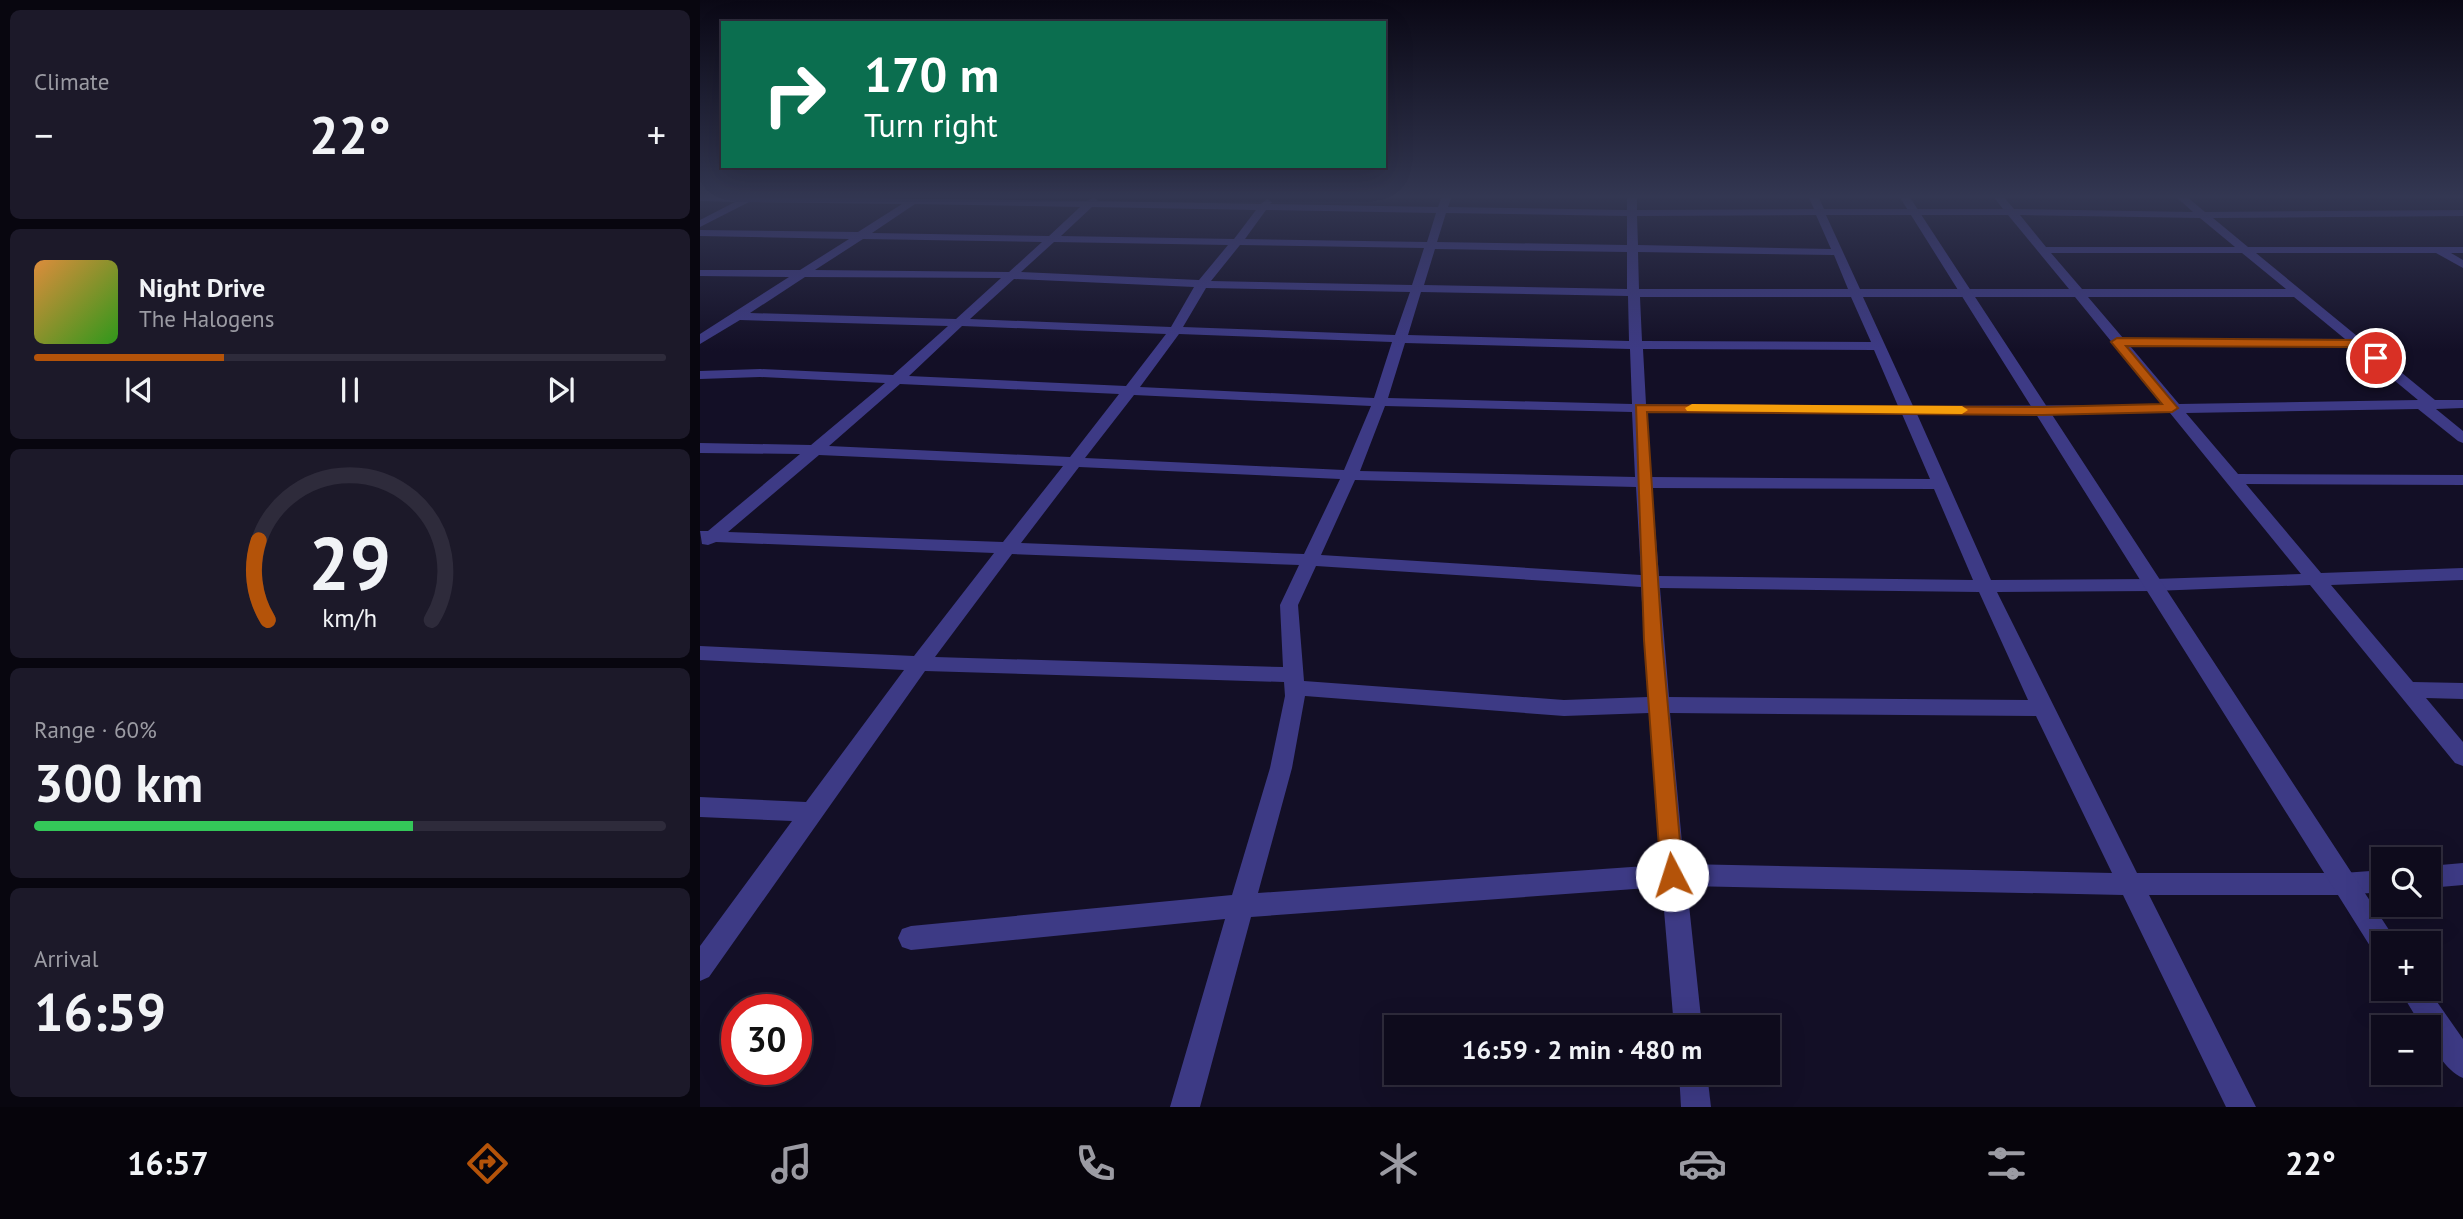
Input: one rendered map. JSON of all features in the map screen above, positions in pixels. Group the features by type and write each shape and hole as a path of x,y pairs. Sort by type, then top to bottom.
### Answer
{"street":[{"path":"700,340 841,248"},
{"path":"704,540 815,450 1041,248"},
{"path":"700,968 920,664 1129,391 1174,331 1202,284 1232,248"},
{"path":"1185,1107 1281,768 1294,681 1289,605 1368,436 1398,339 1431,248"},
{"path":"1475,248 1838,252"},
{"path":"1836,248 2043,708 2241,1107"},
{"path":"1937,248 2374,931"},
{"path":"2244,248 2358,343 2463,438"},
{"path":"1633,250 1633,293 1658,705 1687,1015"},
{"path":"2041,250 2463,250"},
{"path":"2041,250 2463,757"},
{"path":"2438,250 2463,265"},
{"path":"700,272 1011,275 1202,284 1633,293 2299,293"},
{"path":"738,316 960,321 1398,339 1636,345 1880,346"},
{"path":"2117,342 2358,343"},
{"path":"700,375 760,373 1378,402 1640,408 2043,411 2463,404"},
{"path":"700,448 815,450 1349,475 1645,482 1940,484"},
{"path":"2231,479 2463,480"},
{"path":"704,540 1310,560 1650,582 2154,585 2463,574"},
{"path":"700,653 1294,681 1564,708 1658,705 2043,708"},
{"path":"2406,690 2463,691"},
{"path":"700,807 812,812"},
{"path":"2441,876 2463,874"},
{"path":"911,938 1243,906 1672,875 2130,884 2371,882"},
{"path":"2421,1001 2463,1064"},
{"path":"1694,1085 1696,1107"}],"slow traffic":[{"path":"1692,408 1962,410"}],"route":[{"path":"1672,875 1653,640 1640,408 2043,411 2172,408 2117,342 2358,343 2376,358"}]}
